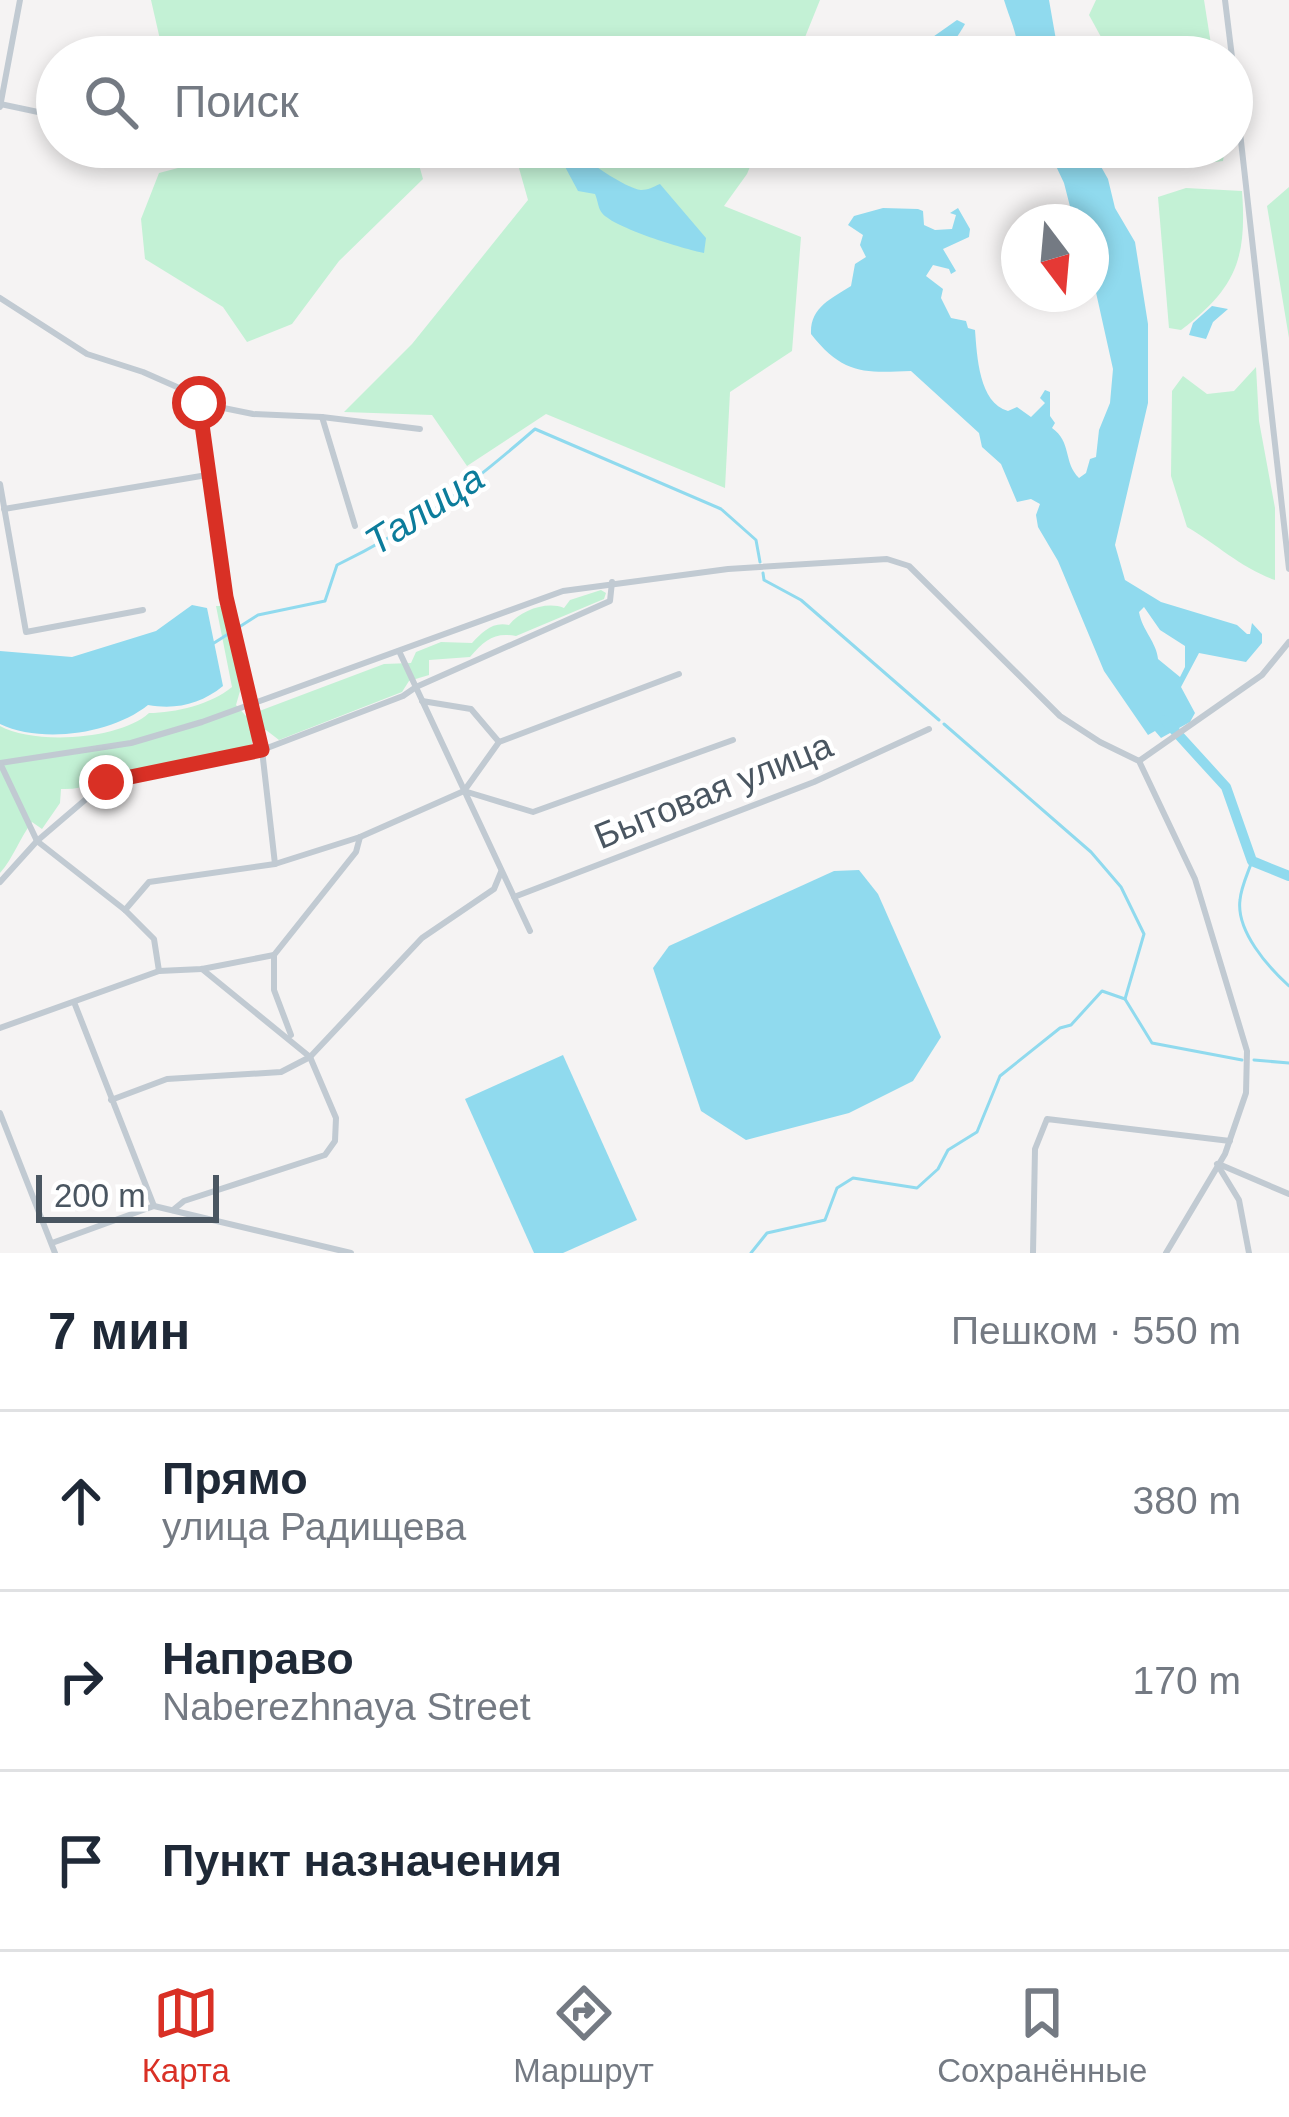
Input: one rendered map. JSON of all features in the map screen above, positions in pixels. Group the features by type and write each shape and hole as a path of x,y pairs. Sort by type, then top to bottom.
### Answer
{"street":[{"path":"20,0 0,105 36,112"},
{"path":"1225,0 1229,36"},
{"path":"1244,168 1289,568"},
{"path":"0,298 87,354 160,379 199,403 253,413 420,429"},
{"path":"199,403 207,475 249,704 262,750 275,864"},
{"path":"322,417 355,526"},
{"path":"4,509 207,475"},
{"path":"0,484 26,632 143,610"},
{"path":"159,971 154,939 125,910 37,841 0,763 131,742 563,591 728,569 887,559 909,566 1060,716 1139,761 1195,879 1246,1051 1246,1093 1231,1141 1166,1253"},
{"path":"0,883 37,841 106,782 262,750 404,697 416,687 610,601 612,582"},
{"path":"1139,761 1262,675 1289,642"},
{"path":"399,651 530,931"},
{"path":"125,910 149,882 275,864 360,837 464,791 499,742 679,674"},
{"path":"421,701 472,709 499,742"},
{"name":"Бытовая улица","path":"514,897 814,782 929,729"},
{"path":"464,791 533,812 733,740"},
{"path":"292,1040 274,990 274,955 356,852 360,837"},
{"path":"111,1100 167,1079 281,1072 310,1058 422,938 494,889 501,872"},
{"path":"0,1028 159,971 202,969 274,955"},
{"path":"173,1210 184,1201 325,1155 335,1142 336,1118 310,1058 202,969"},
{"path":"74,1002 154,1206"},
{"path":"0,1113 55,1253"},
{"path":"1033,1253 1034,1162 1047,1119 1231,1141"},
{"path":"1217,1164 1289,1194"},
{"path":"1217,1164 1240,1200 1249,1253"},
{"path":"52,1244 154,1206 352,1253"}],"green space":[{"path":"151,0 820,0 805,36 159,36"},
{"path":"1096,0 1204,0 1210,36 1100,36 1089,15"},
{"path":"178,168 420,168 423,179 339,261 292,324 247,342 223,307 145,259 141,219 159,173"},
{"path":"519,168 749,168 724,206 801,237 792,351 730,392 725,488 546,414 467,466 432,415 344,412 412,344 528,200"},
{"path":"1289,187 1289,338 1267,206"},
{"path":"1186,188 1242,191 1243,215 1239,254 1226,285 1181,330 1169,328 1158,197"},
{"path":"1256,367 1259,421 1275,508 1275,580 1187,527 1171,476 1172,391 1183,376 1207,394 1234,391"},
{"path":"601,590 606,593 604,599 516,636 490,639 470,657 429,660 429,675 409,681 402,692 279,740 266,730 252,732 252,744 236,749 61,789 60,803 42,829 32,822 0,873 0,726 34,736 98,734 149,713 193,706 224,693 232,687 216,606 225,606 240,691 236,705 246,716 384,664 411,663 416,652 441,642 472,643 488,628 509,625 527,611 542,606 564,608 570,600"}],"water":[{"path":"1004,0 1049,0 1055,36 1016,35"},
{"path":"957,20 965,24 956,36 934,36"},
{"path":"566,168 598,168 641,190 660,184 706,238 704,253 620,225 601,211 595,194 578,191"},
{"path":"1057,168 1102,168 1115,208 1135,242 1148,324 1148,403 1115,545 1125,580 1161,602 1237,625 1247,634 1252,623 1262,634 1262,643 1246,662 1199,653 1181,687 1195,713 1190,722 1161,738 1155,731 1148,735 1104,671 1058,561 1038,527 1040,504 1031,499 1017,502 1001,464 982,447 979,433 911,371 880,372 845,364 811,334 812,325 818,310 851,286 855,264 866,257 860,245 863,235 848,225 854,216 883,208 918,209 923,211 924,225 952,229 956,215 950,213 958,208 970,229 969,237 943,249 956,271 951,274 933,265 926,276 943,289 941,298 951,318 966,321 975,330 981,377 998,406 1008,411 1017,407 1031,417 1045,403 1040,398 1045,390 1050,392 1052,428 1079,478 1096,457 1113,369 1100,312 1109,312 1109,204 1069,204","holes":["1144,607 1160,630 1185,646 1180,677 1158,659 1139,612"]},
{"path":"1212,306 1228,309 1213,322 1206,339 1189,335 1193,323"},
{"path":"192,605 207,608 223,686 215,692 188,704 148,705 116,723 76,733 36,734 0,724 0,651 72,657 156,631"},
{"path":"859,870 878,894 941,1037 913,1081 849,1113 746,1140 701,1111 653,968 669,946 834,871"},
{"path":"563,1055 637,1220 563,1253 534,1253 465,1099"}],"waterway":[{"name":"Талица","path":"214,643 258,615 325,601 337,565 441,504 535,429 721,509 756,540 760,562"},
{"name":"Талица","path":"763,573 764,580 801,600 939,720"},
{"path":"1165,720 1226,787 1252,861 1289,876"},
{"name":"Талица","path":"944,724 1091,852 1121,887 1144,934 1125,999 1152,1043 1242,1060"},
{"path":"1252,861 1241,895 1243,924 1263,959 1289,986"},
{"path":"751,1253 767,1233 825,1220 837,1188 853,1178 917,1188 938,1169 948,1150 977,1132 1000,1076 1060,1028 1071,1025 1102,991 1125,999"},
{"name":"Талица","path":"1254,1060 1289,1063"}],"route":[{"path":"106,782 262,750 226,597 199,403"}]}
